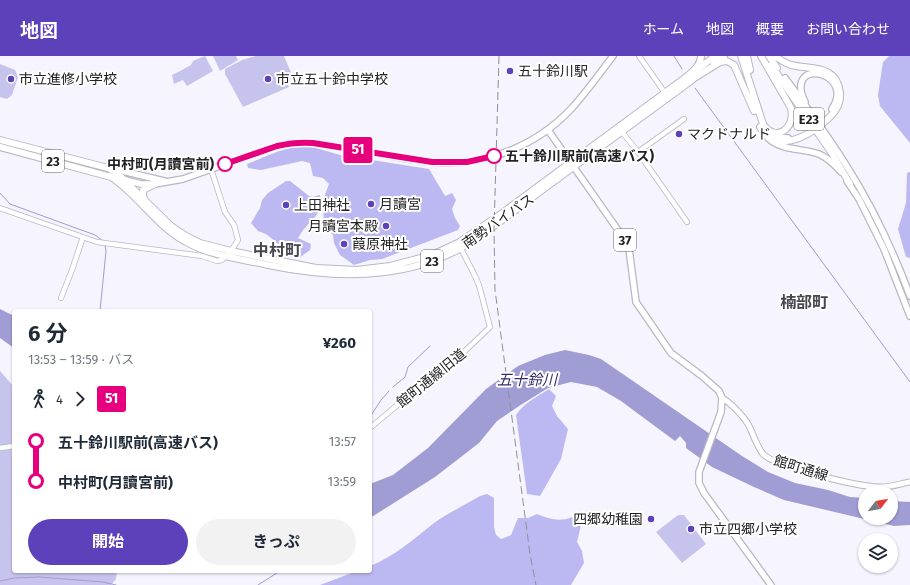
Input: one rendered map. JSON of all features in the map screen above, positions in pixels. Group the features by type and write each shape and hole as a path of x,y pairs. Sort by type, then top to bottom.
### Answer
{"highway":[{"path":"685,82 698,65 701,60 701,56"},
{"name":"南勢バイパス","path":"572,164 622,132 715,56"},
{"name":"南勢バイパス","path":"0,147 106,174 116,180 168,230 180,239 201,249 316,268 357,270 390,266 432,255 459,245 572,164 665,93 685,82 724,56"},
{"path":"740,56 756,112"},
{"path":"747,56 755,92 756,112"},
{"name":"E23","path":"761,56 787,99 792,114 791,124 783,131 771,132 764,129"},
{"name":"E23","path":"764,56 831,152 850,184"},
{"path":"769,56 785,78"},
{"name":"E23","path":"775,56 790,65 820,69 834,78 839,88 840,101 834,112 822,124"},
{"path":"685,82 720,62 730,62 735,67 743,88 764,129"},
{"name":"E23","path":"764,129 772,139 784,142 798,139 813,129"},
{"name":"南勢バイパス","path":"0,140 104,167 113,171 171,226 200,243 229,254"},
{"path":"144,200 143,190 155,184"}],"main road":[{"path":"106,174 146,185 155,184 183,179 277,146 302,142 424,161 446,163 485,159 525,144 548,130 578,101 612,56"},
{"path":"822,124 834,108 837,94 830,79 823,74 815,73 808,75 801,85 801,91 805,102 822,124 873,212 889,245 910,296"},
{"path":"785,78 822,124"},
{"path":"764,129 770,140 780,146 813,153 824,157 835,166 850,184 884,249 910,316"},
{"name":"37","path":"548,130 627,243 635,300 639,308 671,353 712,384 722,398"},
{"path":"104,167 161,181 169,181"},
{"path":"722,398 721,412 702,464 698,478 699,483 704,493 771,585"},
{"name":"館町通線","path":"722,398 729,402 745,420 762,453 776,462 863,486 879,487 910,482"}],"street":[{"path":"639,56 665,93"},
{"path":"638,152 684,119"},
{"path":"622,132 638,152 687,222"},
{"path":"0,208 97,242 202,256 219,261 229,254 238,240 234,225 225,212 211,169"},
{"path":"61,298 83,237"},
{"name":"館町通線旧道","path":"372,426 426,381 466,351 490,327 479,285 470,264 459,245"},
{"path":"0,448 12,446"}],"shaded area":[{"path":"205,56 213,71 187,86 183,80 174,84 172,75 191,65 193,61"},
{"path":"213,56 236,56 238,60 220,71"},
{"path":"256,56 284,56 293,77 287,81 289,87 243,107 225,74 225,69 242,60"},
{"path":"889,56 910,56 910,143 880,106 878,95 883,62"},
{"path":"0,64 15,70 18,77 12,95 7,99 0,97"},
{"path":"294,147 313,147 340,155 429,169 445,196 452,193 456,200 452,209 460,226 458,230 382,259 370,260 354,265 340,255 334,243 333,235 324,225 323,200 329,184 323,178 313,176 310,163 302,161 261,170 248,168 247,164"},
{"path":"910,172 910,258 906,257 898,229 906,203 907,173"},
{"name":"上田神社","path":"286,181 290,181 309,196 312,197 320,195 321,208 298,238 311,244 310,250 299,258 291,257 275,241 266,234 258,231 251,223 260,208 262,200 268,193"},
{"path":"0,371 12,385 12,573 117,573 116,579 111,585 0,585"},
{"path":"549,389 556,396 552,406 557,416 568,429 561,459 540,496 527,494 516,415 527,403"},
{"path":"487,494 494,498 494,527 496,535 501,539 511,535 518,518 528,518 537,514 560,520 571,518 581,511 581,525 577,542 582,551 584,563 571,585 320,585 352,573 372,573 372,565 388,557 412,541 439,519 480,496"},
{"path":"678,515 684,515 706,544 682,563 656,532"}],"water":[{"path":"0,309 12,315 12,347 0,338"},
{"name":"五十鈴川","path":"565,350 601,359 742,456 768,472 795,483 828,490 850,497 858,498 858,517 784,500 754,487 712,467 686,448 686,443 680,436 675,441 621,401 597,387 571,382 548,388 519,406 497,421 479,443 435,477 372,517 372,483 393,475 428,448 486,389 518,366 545,355"},
{"name":"五十鈴川","path":"898,501 910,502 910,525 894,526 890,525 898,525"}],"waterway":[{"path":"674,56 682,69"},
{"path":"695,88 910,382"},
{"path":"0,193 10,204 95,235 103,241"},
{"path":"100,309 106,251 105,245"},
{"path":"393,387 405,377 408,367 430,346"},
{"path":"372,414 389,391"},
{"path":"258,585 277,573"},
{"path":"0,581 14,578 39,577 103,582 116,585"}],"railway":[{"path":"499,56 494,230 495,290 530,554 536,585"}],"bus line":[{"name":"51","path":"225,164 277,146 302,142 432,162 467,162 494,156"}],"place":[{"name":"五十鈴川駅","path":"510,71"},
{"name":"市立進修小学校","path":"11,79"},
{"name":"市立五十鈴中学校","path":"268,79"},
{"name":"マクドナルド","path":"679,134"},
{"name":"五十鈴川駅前(高速バス)","path":"494,156"},
{"name":"中村町(月讀宮前)","path":"225,164"},
{"name":"月讀宮","path":"371,204"},
{"name":"上田神社","path":"286,205"},
{"name":"月讀宮本殿","path":"386,226"},
{"name":"葭原神社","path":"344,244"},
{"name":"四郷幼稚園","path":"651,519"},
{"name":"市立四郷小学校","path":"691,529"}],"district":[{"name":"中村町","path":"277,250"},
{"name":"楠部町","path":"804,302"}]}
